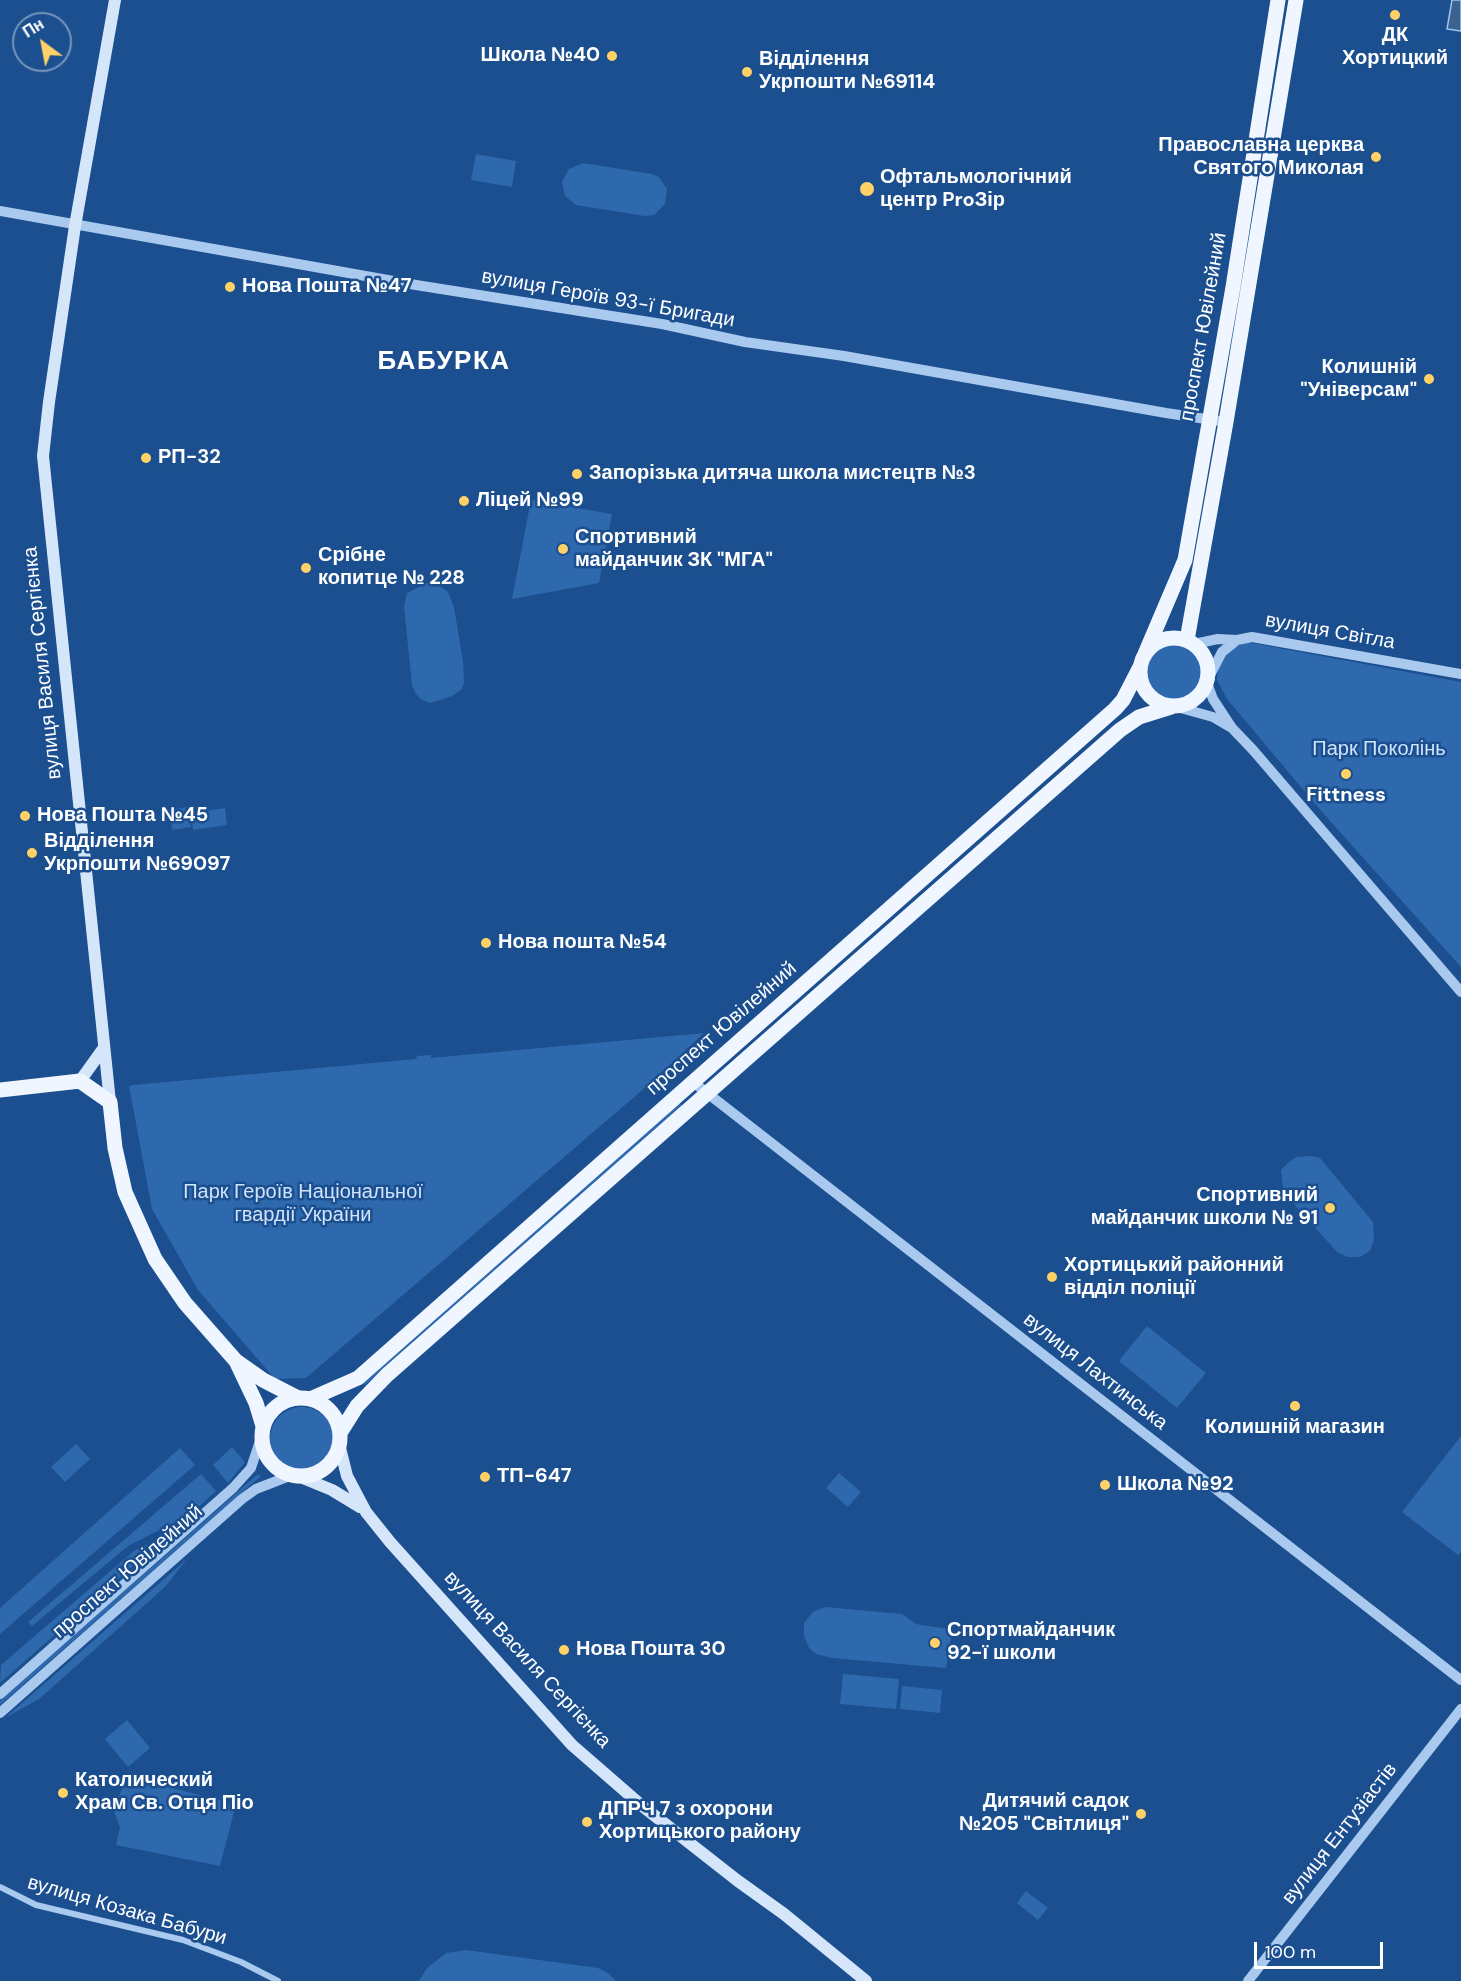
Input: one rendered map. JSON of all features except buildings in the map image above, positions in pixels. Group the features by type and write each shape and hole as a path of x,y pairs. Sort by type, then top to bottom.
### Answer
{"main road":[{"name":"вулиця Василя Сергієнка","path":"115,0 75,226 43,456 115,1148 125,1192 155,1259 185,1303 236,1361 263,1380 304,1399"},
{"name":"проспект Ювілейний","path":"304,1399 358,1378 1123,700 1185,560 1278,0"},
{"name":"проспект Ювілейний","path":"1190,642 1296,0"},
{"path":"1175,638 1190,642 1203,653 1208,665 1208,681 1201,694 1190,703 1174,707 1160,704 1144,689 1140,678 1142,661 1153,645 1163,639 1175,638"},
{"name":"проспект Ювілейний","path":"339,1439 357,1406 387,1375 1120,730 1139,717 1174,707"},
{"path":"80,1081 103,1049"},
{"path":"0,1090 80,1081 110,1102"},
{"name":"вулиця Василя Сергієнка","path":"236,1361 256,1403 262,1432"},
{"path":"304,1399 321,1404 330,1411 336,1421 339,1439 335,1455 329,1464 309,1475 295,1476 280,1470 270,1462 264,1450 262,1432 268,1415 276,1406 287,1400 304,1399"},
{"name":"вулиця Василя Сергієнка","path":"339,1439 347,1476 366,1512 390,1542 572,1745 641,1804 738,1881 784,1914 866,1981"},
{"name":"вулиця Василя Сергієнка","path":"295,1476 332,1490 366,1512"}],"street":[{"name":"вулиця Героїв 93-ї Бригади","path":"0,211 416,285 596,312 738,341 844,356 1226,422"},
{"name":"вулиця Світла","path":"1190,642 1252,637 1461,674"},
{"path":"1237,640 1222,652 1208,681 1213,699 1232,728 1461,992"},
{"path":"1174,707 1213,717 1232,728"},
{"name":"вулиця Лахтинська","path":"693,1082 1461,1680"},
{"name":"проспект Ювілейний","path":"0,1694 233,1488 251,1468 262,1432"},
{"name":"проспект Ювілейний","path":"0,1713 242,1498 256,1489 295,1476"},
{"name":"вулиця Ентузіастів","path":"1248,1981 1461,1709"},
{"name":"вулиця Козака Бабури","path":"0,1887 36,1905 183,1940 241,1962 278,1981"}],"green space":[{"path":"476,154 516,161 512,187 471,180"},
{"path":"583,163 659,177 667,189 665,204 654,215 645,216 576,205 565,196 562,182 569,169"},
{"name":"Спортивний майданчик ЗК \"МГА\"","path":"531,500 612,514 599,583 512,599"},
{"path":"427,583 438,584 448,592 454,607 463,661 464,683 461,690 452,696 430,703 422,700 416,694 412,685 404,606 407,593"},
{"path":"1175,641 1187,643 1197,650 1204,660 1206,672 1204,684 1197,694 1187,701 1175,703 1163,701 1153,694 1146,684 1144,672 1146,660 1153,650 1163,643"},
{"name":"Парк Поколінь","path":"1246,642 1461,682 1461,967 1322,812 1227,699 1217,680 1218,666 1227,652"},
{"path":"188,807 191,827 172,830 170,810"},
{"path":"225,808 227,825 193,830 191,813"},
{"name":"Парк Героїв Національної гвардії України","path":"704,1033 647,1086 306,1378 275,1379 198,1290 152,1209 129,1086 416,1059 417,1056 431,1055 431,1058"},
{"path":"679,1103 683,1106 365,1385 363,1383"},
{"name":"Спортивний майданчик школи № 91","path":"1297,1157 1320,1158 1373,1222 1374,1240 1370,1251 1360,1257 1348,1257 1337,1252 1286,1195 1281,1170"},
{"path":"1147,1326 1206,1373 1177,1408 1119,1361"},
{"path":"302,1407 320,1413 328,1421 334,1439 328,1457 320,1465 302,1471 284,1465 276,1457 270,1439 276,1421 284,1413"},
{"path":"1461,1436 1461,1552 1458,1555 1402,1512"},
{"path":"76,1444 90,1459 65,1482 51,1467"},
{"path":"232,1447 245,1462 228,1483 213,1465"},
{"path":"180,1448 195,1465 0,1634 0,1608"},
{"path":"839,1473 861,1492 848,1507 826,1488"},
{"path":"201,1474 216,1491 191,1514 128,1546 32,1626 28,1622"},
{"path":"258,1474 261,1476 0,1705 0,1700"},
{"path":"168,1535 0,1683 1,1665 135,1550"},
{"path":"187,1559 165,1587 39,1699 5,1718"},
{"name":"Спортмайданчик 92-ї школи","path":"825,1607 902,1614 916,1624 949,1629 951,1637 946,1668 832,1658 816,1654 809,1648 804,1636 804,1623 813,1612"},
{"path":"843,1674 899,1679 896,1709 840,1704"},
{"path":"902,1686 942,1690 940,1713 900,1709"},
{"path":"127,1720 150,1748 128,1767 105,1739"},
{"path":"140,1780 236,1804 220,1866 116,1845 120,1827 113,1809 122,1789"},
{"path":"1026,1891 1048,1908 1038,1920 1017,1903"},
{"path":"466,1950 598,1968 608,1973 616,1981 419,1981 427,1968 446,1953"}],"shaded area":[{"path":"1452,0 1461,0 1461,31 1447,29"}],"place":[{"name":"ДК Хортицкий","path":"1395,15"},
{"name":"Школа №40","path":"612,56"},
{"name":"Відділення Укрпошти №69114","path":"747,72"},
{"name":"Православна церква Святого Миколая","path":"1376,157"},
{"name":"Офтальмологічний центр ProЗір","path":"867,189"},
{"name":"Нова Пошта №47","path":"230,287"},
{"name":"Колишній \"Універсам\"","path":"1429,379"},
{"name":"РП-32","path":"146,458"},
{"name":"Запорізька дитяча школа мистецтв №3","path":"577,474"},
{"name":"Ліцей №99","path":"464,501"},
{"name":"Спортивний майданчик ЗК \"МГА\"","path":"563,549"},
{"name":"Срібне копитце № 228","path":"306,568"},
{"name":"Fittness","path":"1346,774"},
{"name":"Нова Пошта №45","path":"25,816"},
{"name":"Відділення Укрпошти №69097","path":"32,853"},
{"name":"Нова пошта №54","path":"486,943"},
{"name":"Спортивний майданчик школи № 91","path":"1330,1208"},
{"name":"Хортицький районний відділ поліції","path":"1052,1277"},
{"name":"Колишній магазин","path":"1295,1406"},
{"name":"ТП-647","path":"485,1477"},
{"name":"Школа №92","path":"1105,1485"},
{"name":"Спортмайданчик 92-ї школи","path":"935,1643"},
{"name":"Нова Пошта 30","path":"564,1650"},
{"name":"Католический Храм Св. Отця Піо","path":"63,1793"},
{"name":"Дитячий садок №205 \"Свiтлиця\"","path":"1141,1814"},
{"name":"ДПРЧ 7 з охорони Хортицького району","path":"587,1822"}],"district":[{"name":"БАБУРКА","path":"444,362"}]}
